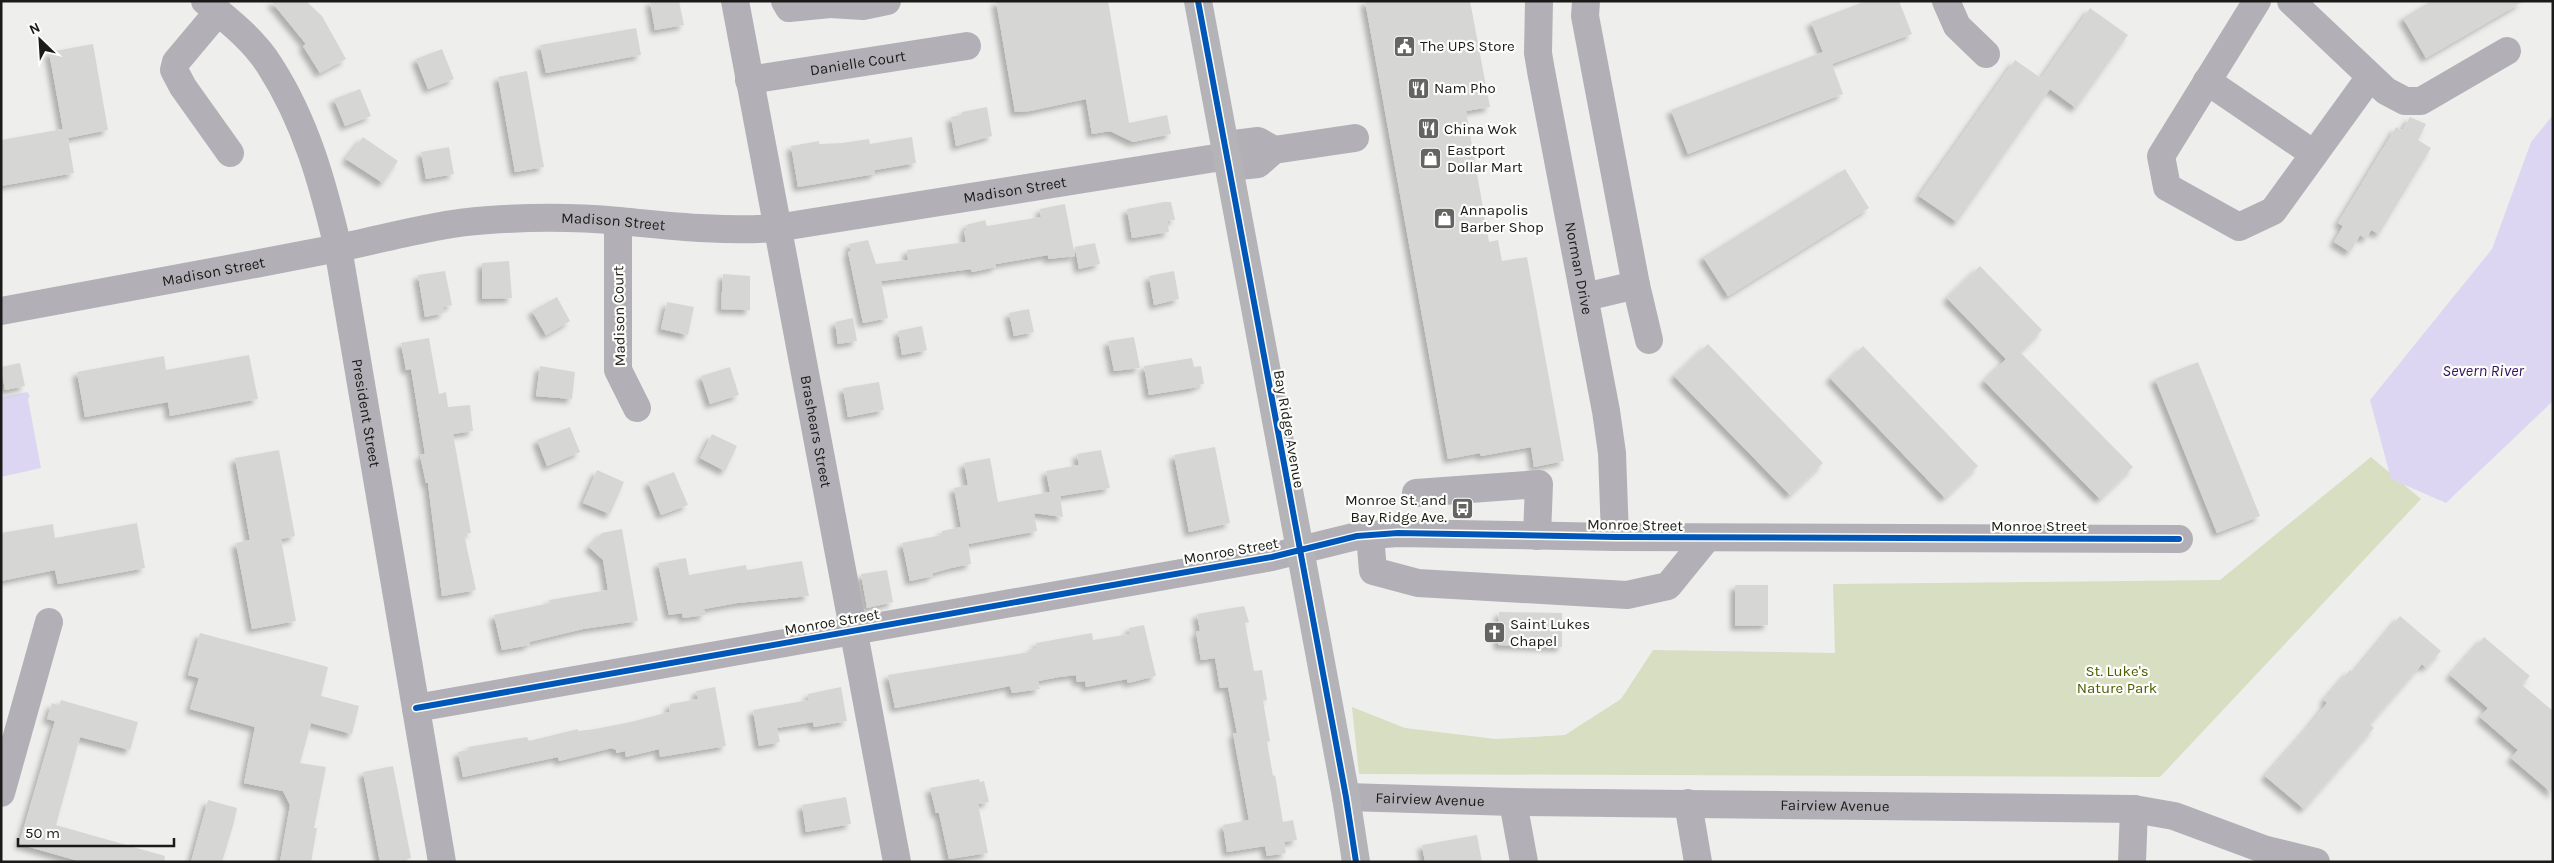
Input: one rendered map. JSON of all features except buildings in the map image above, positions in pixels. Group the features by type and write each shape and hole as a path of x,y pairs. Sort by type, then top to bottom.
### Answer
{"main road":[{"name":"Bay Ridge Avenue","path":"1198,1 1346,797 1356,862"}],"street":[{"name":"Brashears Street","path":"735,1 776,228 897,862"},
{"path":"785,1 790,8 831,3 863,6 887,1"},
{"name":"Norman Drive","path":"1539,1 1538,53 1540,71 1585,297 1612,453 1615,537"},
{"path":"1586,1 1585,16 1648,340"},
{"path":"1946,1 1957,26 1986,54"},
{"path":"2257,1 2161,156 2167,187 2239,227 2273,211 2370,77"},
{"path":"2291,1 2370,77 2386,91 2405,102 2420,101 2507,52"},
{"path":"211,6 176,62 174,70 183,87 230,152"},
{"name":"President Street","path":"211,6 237,27 269,64 311,146 338,248 442,862"},
{"name":"Danielle Court","path":"749,80 967,46"},
{"path":"2207,81 2314,154"},
{"name":"Madison Street","path":"1,311 338,248 442,226 488,220 539,218 618,221 682,228 736,230 776,228 1228,156 1258,141 1274,150 1355,138"},
{"name":"Madison Court","path":"618,221 618,370 637,408"},
{"path":"1585,297 1636,285"},
{"path":"1416,493 1539,484 1537,536"},
{"name":"Monroe Street","path":"416,708 854,632 1299,552 1370,535 1398,532 1707,538 2179,539"},
{"path":"1370,535 1373,570 1418,582 1627,595 1668,586 1707,538"},
{"path":"1,793 49,622"},
{"name":"Fairview Avenue","path":"1346,797 1513,802 2134,809 2174,816 2263,849 2316,862"},
{"path":"1513,802 1524,862"},
{"path":"1688,803 1698,862"},
{"path":"2132,862 2134,809"}],"green space":[{"name":"St. Luke's Nature Park","path":"2371,457 2421,499 2160,777 1359,774 1352,707 1405,728 1496,739 1565,735 1621,699 1653,650 1835,653 1833,584 2220,580"}],"water":[{"name":"Severn River","path":"2553,115 2553,401 2446,503 2391,479 2370,400 2492,249 2531,142"},
{"path":"27,392 30,396 28,399 41,468 1,477 1,397"}],"cycle path":[{"path":"1198,1 1346,797 1356,862"},
{"path":"416,708 1272,557 1357,536 1398,533 1615,537 2179,539"}],"place":[{"name":"The UPS Store","path":"1404,46"},
{"name":"Nam Pho","path":"1418,88"},
{"name":"China Wok","path":"1428,129"},
{"name":"Eastport Dollar Mart","path":"1431,159"},
{"name":"Annapolis Barber Shop","path":"1444,219"},
{"name":"Monroe St. and Bay Ridge Ave.","path":"1463,509"},
{"name":"Saint Lukes Chapel","path":"1494,633"}]}
